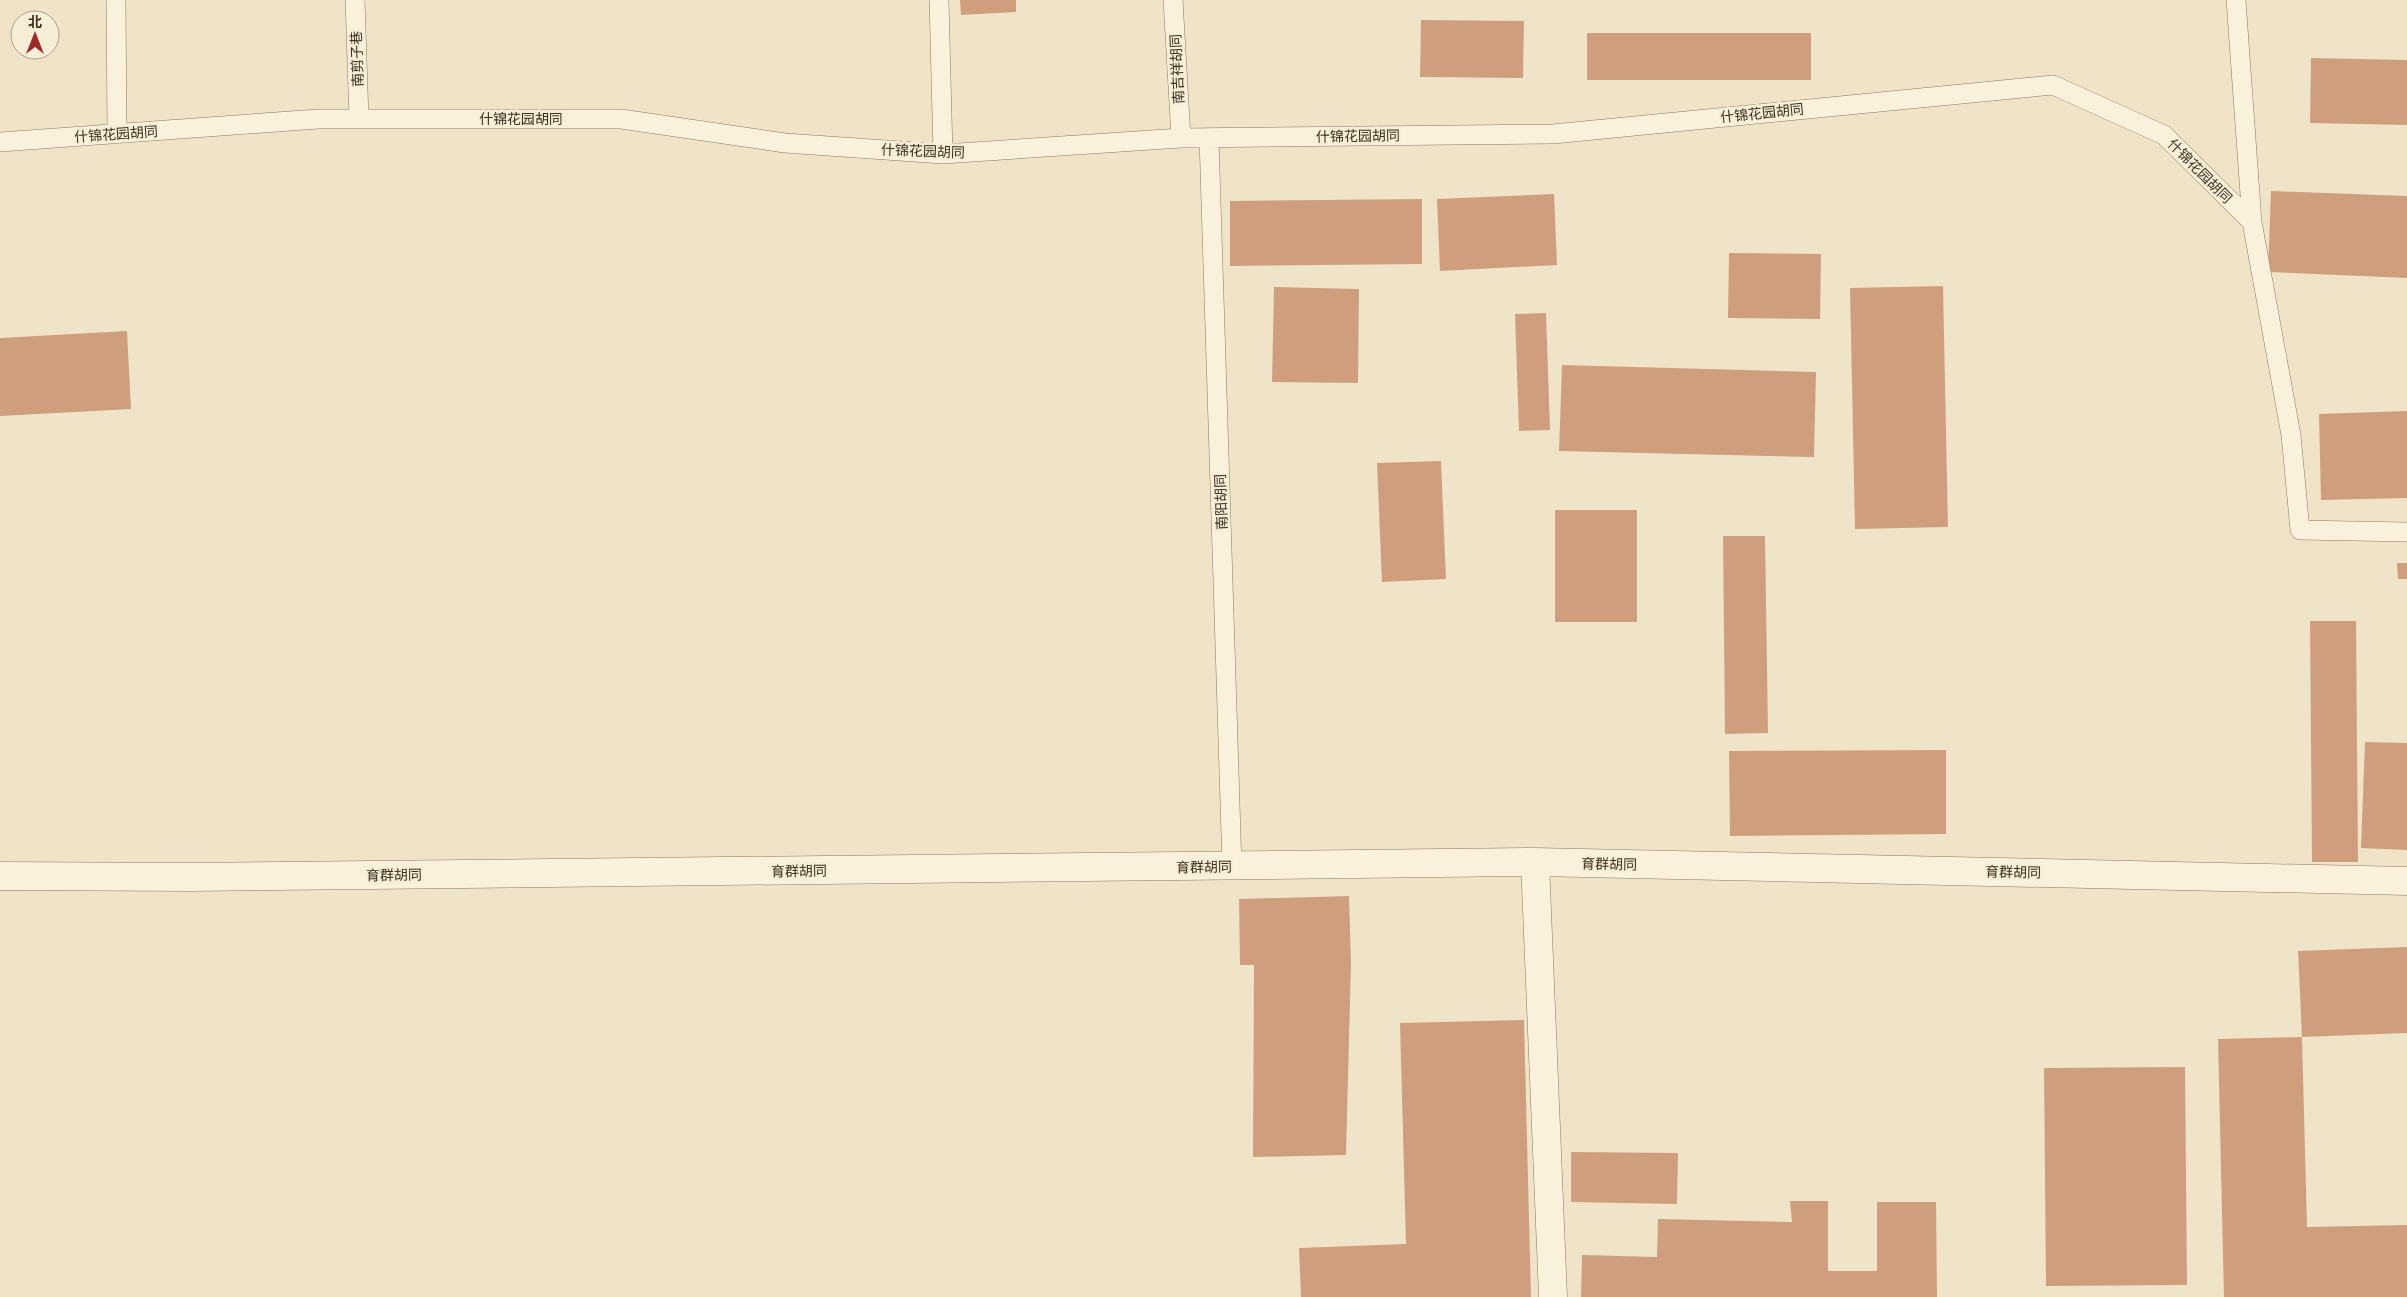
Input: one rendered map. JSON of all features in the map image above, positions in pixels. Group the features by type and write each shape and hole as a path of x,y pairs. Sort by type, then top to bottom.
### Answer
{"street":[{"name":"育群胡同","path":"0,876 192,877 1535,862 2407,881"},
{"path":"1535,862 1553,1297"}],"lane":[{"path":"116,0 117,134"},
{"name":"南剪子巷","path":"354,0 360,119"},
{"path":"939,0 943,154"},
{"name":"南吉祥胡同","path":"1173,0 1181,138"},
{"path":"2236,0 2252,222 2291,435 2300,530 2407,532"},
{"name":"什锦花园胡同","path":"0,142 318,119 621,119 785,143 943,154 1181,138 1553,134 2053,85 2164,135 2252,222"},
{"name":"南阳胡同","path":"1210,138 1232,866"}],"building":[{"path":"960,0 1016,0 1016,12 961,15"},
{"path":"1421,20 1524,21 1523,78 1420,77"},
{"path":"1587,33 1811,33 1811,80 1587,80"},
{"path":"2311,58 2407,60 2407,125 2310,123"},
{"path":"2271,191 2407,196 2407,278 2268,272"},
{"path":"1554,194 1557,265 1440,271 1437,199"},
{"path":"1422,199 1422,264 1230,266 1230,201"},
{"path":"1729,253 1821,254 1820,319 1728,318"},
{"path":"1943,286 1948,527 1855,529 1850,288"},
{"path":"1274,287 1359,289 1358,383 1272,382"},
{"path":"1546,313 1550,430 1519,431 1515,314"},
{"path":"127,331 131,409 0,416 0,338"},
{"path":"1562,365 1816,372 1814,457 1559,451"},
{"path":"2407,411 2407,498 2321,500 2319,414"},
{"path":"1441,461 1446,579 1382,582 1377,463"},
{"path":"1555,510 1637,510 1637,622 1555,622"},
{"path":"1723,536 1765,536 1768,733 1725,734"},
{"path":"2397,563 2407,563 2407,579 2398,579"},
{"path":"2310,621 2356,621 2358,862 2312,862"},
{"path":"2365,742 2407,743 2407,850 2361,848"},
{"path":"1946,750 1946,834 1730,836 1729,751"},
{"path":"1349,896 1351,963 1346,1155 1253,1157 1254,965 1240,965 1239,899"},
{"path":"2407,947 2407,1033 2302,1037 2298,951"},
{"path":"1524,1020 1531,1297 1301,1297 1299,1248 1406,1244 1400,1023"},
{"path":"2302,1037 2307,1227 2407,1225 2407,1297 2224,1297 2218,1039"},
{"path":"2185,1067 2187,1285 2046,1286 2044,1068"},
{"path":"1571,1152 1678,1153 1677,1204 1571,1202"},
{"path":"1790,1201 1828,1201 1828,1271 1877,1271 1877,1202 1936,1202 1937,1297 1581,1297 1582,1255 1657,1257 1658,1219 1792,1222"}]}
